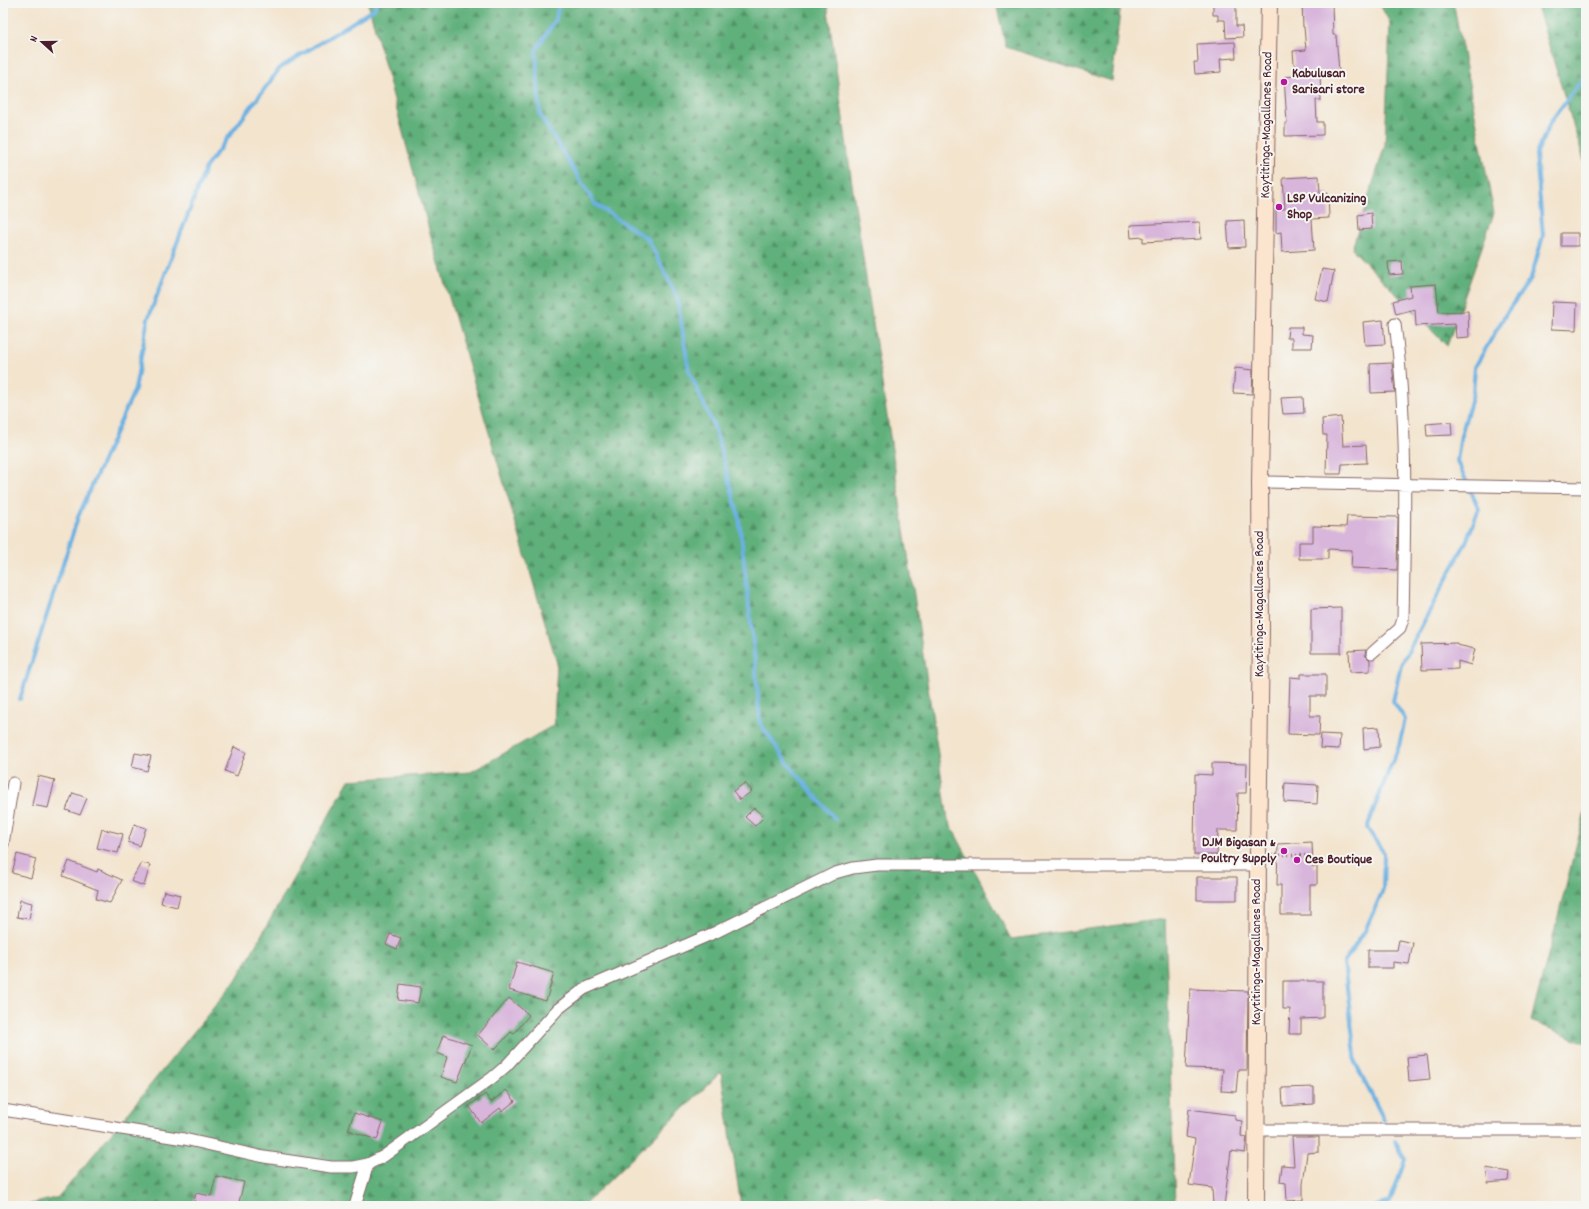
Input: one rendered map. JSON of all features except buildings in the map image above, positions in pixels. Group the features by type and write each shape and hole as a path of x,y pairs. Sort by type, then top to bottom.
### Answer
{"main road":[{"name":"Kaytitinga-Magallanes Road","path":"1256,1206 1261,628 1260,482 1269,3"}],"street":[{"path":"1372,653 1400,628 1404,619 1406,484 1395,324"},
{"path":"1260,482 1586,488"},
{"path":"3,844 14,783"},
{"path":"3,1110 184,1139 264,1157 331,1167 353,1167 368,1164 384,1156 492,1078 506,1066 558,1009 584,989 716,932 835,873 853,868 877,865 1258,860"},
{"path":"1256,1130 1586,1130"},
{"path":"355,1206 368,1164"}],"path":[{"path":"1258,860 1312,855"}],"green space":[{"path":"368,3 827,3 854,198 948,820 1011,939 1165,919 1175,1206 904,1206 875,1195 820,1206 741,1206 721,1072 583,1206 24,1206 59,1197 236,980 349,780 471,772 554,725 557,663 430,233"},
{"path":"996,3 1121,3 1112,81 1006,47"},
{"path":"1379,3 1452,3 1454,6 1494,213 1447,346 1352,249 1385,145 1390,23"},
{"path":"1536,3 1586,3 1586,167"},
{"path":"1586,808 1586,1043 1531,1021"}],"waterway":[{"path":"20,699 78,517 135,389 148,319 206,167 280,68 374,9 377,3"},
{"path":"559,3 556,19 536,50 540,115 595,204 648,239 677,297 689,371 715,429 739,517 755,661 760,723 785,760 835,819"},
{"path":"1384,1120 1356,1064 1344,962 1365,931 1383,890 1384,853 1367,828 1399,746 1405,719 1393,701 1401,665 1466,542 1479,509 1457,461 1461,435 1473,394 1475,367 1507,312 1531,278 1543,236 1536,154 1551,121 1586,74"},
{"path":"1376,1206 1390,1202 1405,1159 1395,1141"}],"place":[{"name":"Kabulusan Sarisari store","path":"1284,82"},
{"name":"LSP Vulcanizing Shop","path":"1279,207"},
{"name":"DJM Bigasan & Poultry Supply","path":"1284,851"},
{"name":"Ces Boutique","path":"1297,860"}]}
